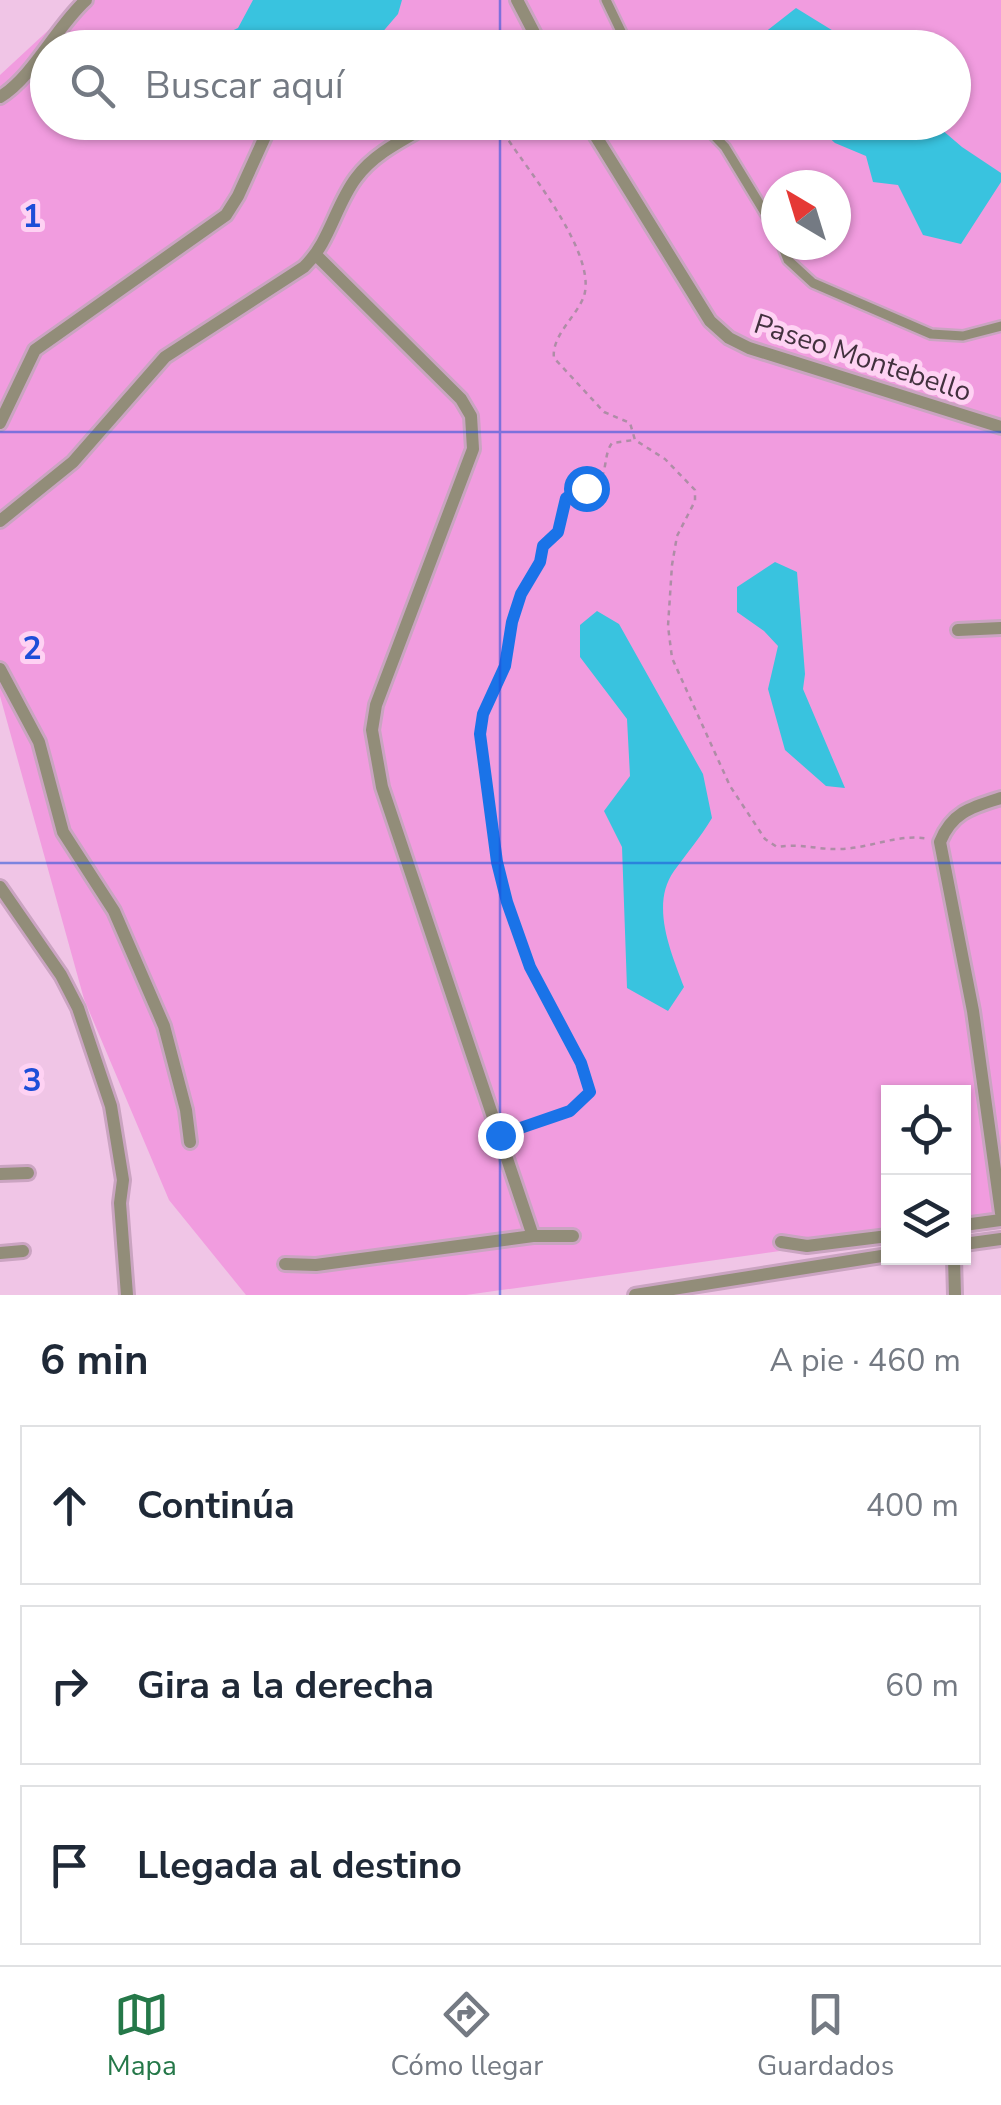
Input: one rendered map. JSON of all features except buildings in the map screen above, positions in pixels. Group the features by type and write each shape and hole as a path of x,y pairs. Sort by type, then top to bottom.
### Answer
{"street":[{"path":"58,30 86,0"},
{"path":"517,0 533,30"},
{"path":"606,0 620,30"},
{"path":"0,96 13,88 30,66"},
{"path":"0,423 34,350 226,215 263,140"},
{"path":"0,520 73,462 165,357 316,255 355,180 368,164 406,140"},
{"name":"Paseo Montebello","path":"598,140 710,320 728,338 748,348 1001,427"},
{"path":"718,140 761,206"},
{"path":"316,255 462,399 472,416 473,448 468,464 376,705 372,730 382,787 533,1236"},
{"path":"788,260 798,272 828,292 931,334 963,336 1001,326"},
{"path":"958,630 1001,628"},
{"path":"0,669 39,742 63,832 114,911 164,1026 186,1110 190,1142"},
{"path":"971,1223 1001,1216 973,1011 940,842 952,819 963,810 1001,798"},
{"path":"0,887 61,975 94,1049 124,1180 120,1203 127,1295"},
{"path":"0,1174 28,1173"},
{"path":"286,1264 316,1265 533,1236 573,1236"},
{"path":"781,1242 807,1246 881,1237"},
{"path":"971,1243 1001,1238"},
{"path":"0,1252 24,1252"},
{"path":"635,1295 881,1257"},
{"path":"954,1265 955,1295"}],"path":[{"path":"508,140 563,224 585,269 584,294 554,346 554,358 604,412 630,423 636,440"},
{"path":"500,1135 570,1111 587,1097 590,1087 537,982 507,902 497,862 480,726 505,666 521,594 540,562 543,546 558,532 566,498 597,483 603,475 606,453 612,443 636,440 666,458 696,490 695,502 675,545 669,645 723,773 764,839 777,848 798,844 836,849 900,837 940,842"}],"shaded area":[{"path":"81,0 1001,0 1001,1220 971,1225 971,1085 881,1085 881,1237 466,1295 246,1295 169,1200 84,999 0,696 0,75 30,47 30,140 971,140 971,30 49,30"}],"water":[{"path":"253,0 402,0 398,14 384,30 234,30"},
{"path":"796,8 832,30 768,30"},
{"path":"832,140 954,140 1001,173 1001,182 961,244 923,235 898,185 873,182 866,156"},
{"path":"775,562 797,572 803,689 845,788 826,786 785,750 768,689 778,646 737,612 737,587"},
{"path":"597,611 619,624 703,774 712,818 667,884 665,929 684,987 668,1011 627,988 622,847 604,811 630,776 627,719 580,657 580,625"}],"route":[{"path":"500,1135 570,1111 590,1092 581,1063 530,967 507,902 497,862 480,734 483,714 505,666 521,594 540,562 543,546 558,532 566,498 586,488"}]}
